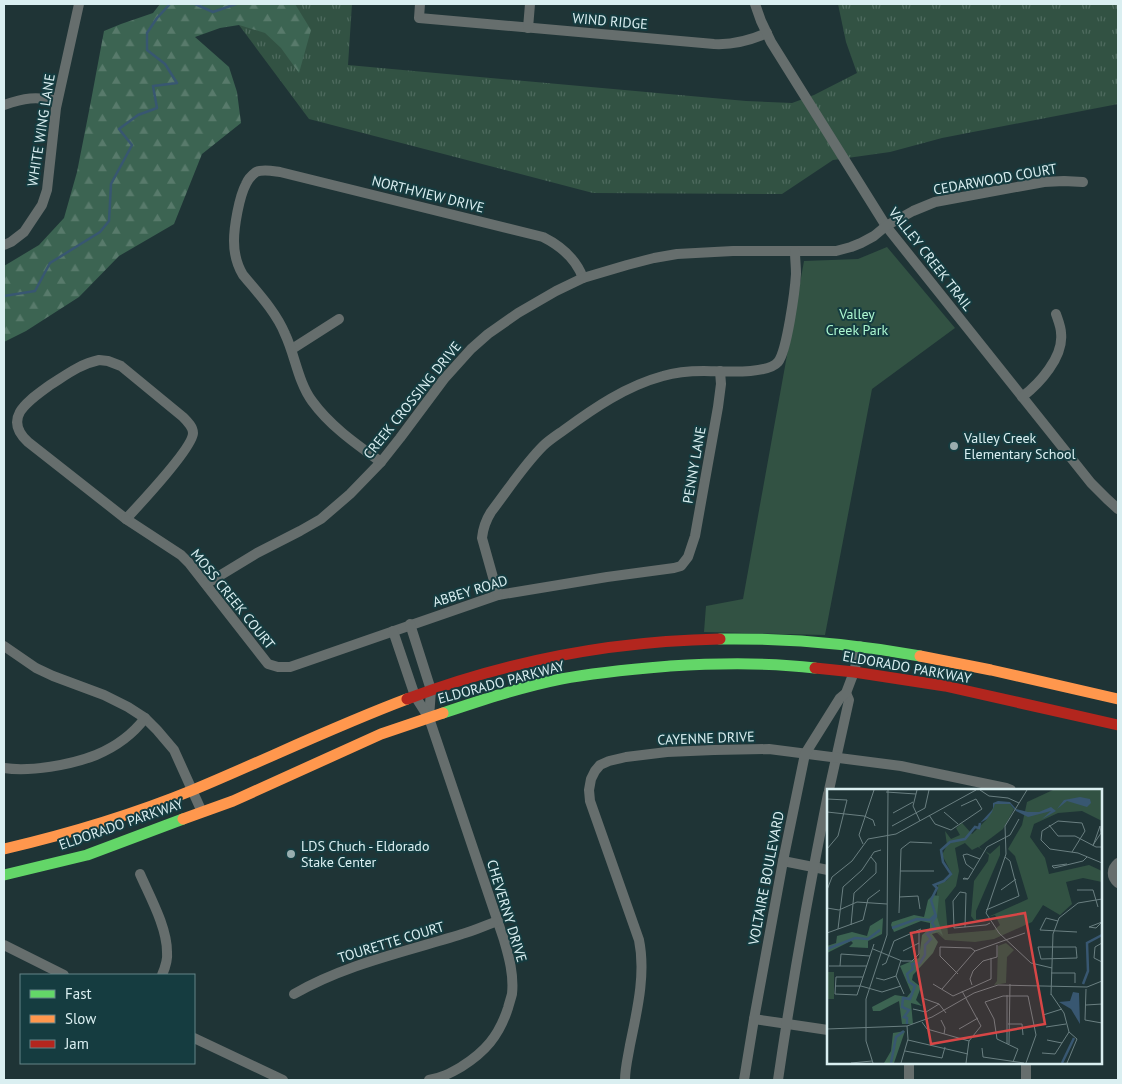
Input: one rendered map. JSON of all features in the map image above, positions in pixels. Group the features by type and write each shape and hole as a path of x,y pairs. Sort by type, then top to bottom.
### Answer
{"main road":[{"name":"ELDORADO PARKWAY","path":"4,849 94,824 192,790 371,713 431,690 502,669 549,658 609,648 648,643 710,639 775,639 822,642 860,646 938,659 1118,699"},
{"name":"ELDORADO PARKWAY","path":"4,875 87,854 164,827 234,800 381,734 471,704 521,689 561,680 628,669 746,663 783,664 854,672 938,685 1118,725"}],"street":[{"name":"WHITE WING LANE","path":"4,245 12,242 24,232 42,205 47,190 57,101 79,4"},
{"name":"WIND RIDGE","path":"420,4 419,18 724,45 746,41 767,33"},
{"path":"528,28 530,4"},
{"name":"VALLEY CREEK TRAIL","path":"755,4 767,33 886,226 1091,483 1118,509"},
{"path":"4,105 35,97 57,101"},
{"name":"NORTHVIEW DRIVE","path":"292,349 276,317 238,267 235,256 236,221 245,184 249,178 262,171 280,172 543,237 556,244 567,254 576,264 583,278"},
{"name":"CEDARWOOD COURT","path":"886,226 913,211 947,199 1044,182 1083,182"},
{"name":"CREEK CROSSING DRIVE","path":"206,584 321,519 350,494 381,462 444,379 471,348 518,313 556,291 583,278 654,258 677,254 733,250 836,251 851,248 874,236 886,226"},
{"path":"498,595 482,538 483,529 486,519 531,459 544,445 582,416 610,398 641,384 682,372 754,371 766,369 777,364 783,353 794,295 796,275 795,251"},
{"path":"1022,397 1040,381 1058,353 1062,333 1056,314"},
{"path":"339,319 292,349 300,376 311,400 344,434 381,462"},
{"name":"MOSS CREEK COURT","path":"126,519 189,447 193,433 190,425 183,417 121,366 108,360 89,362 72,371 23,407 18,415 17,422 22,436 126,519 181,555 268,664"},
{"name":"PENNY LANE","path":"684,562 693,543 702,496 718,407 721,384 720,371"},
{"name":"ABBEY ROAD","path":"268,664 278,667 290,667 498,595 674,568 681,566 684,562"},
{"name":"CHEVERNY DRIVE","path":"410,624 431,690 429,718"},
{"name":"CHEVERNY DRIVE","path":"393,631 415,696 429,718 498,921 510,959 512,975 512,994 506,1014 498,1032 488,1047 472,1060 444,1077 429,1080"},
{"path":"4,646 36,668 52,676 104,695 145,718 174,750 202,812"},
{"name":"VOLTAIRE BOULEVARD","path":"744,1080 782,861 805,754 840,698 846,692 854,672 860,646"},
{"name":"VOLTAIRE BOULEVARD","path":"830,789 849,700 846,692"},
{"path":"4,768 13,770 46,768 95,756 124,738 138,727 145,718"},
{"name":"CAYENNE DRIVE","path":"625,1080 642,975 642,962 639,940 590,801 591,779 594,771 600,765 626,757 668,752 769,749 901,766 1006,789"},
{"name":"VOLTAIRE BOULEVARD","path":"778,1080 813,868 827,802"},
{"path":"782,861 827,870"},
{"path":"1118,864 1114,867 1113,873 1118,883"},
{"path":"140,874 166,939 168,953 162,974"},
{"name":"TOURETTE COURT","path":"294,994 313,983 357,966 404,950 463,934 498,921"},
{"path":"4,945 62,974"},
{"path":"754,1019 827,1030"},
{"path":"195,1038 283,1080"},
{"path":"909,1064 909,1080"},
{"path":"1026,1064 1026,1080"}],"green space":[{"path":"160,4 295,4 311,30 299,73 281,48 265,33 239,25 220,28 195,37 229,67 237,92 241,123 202,154 174,224 119,256 79,297 26,331 4,342 4,266 39,245 64,218 77,172 104,31 153,13"},
{"path":"274,4 352,4 348,65 746,101 792,103 814,95 857,73 846,42 838,4 1118,4 1118,104 942,138 890,152 833,160 782,194 593,193 309,119 239,25"},
{"name":"Valley Creek Park","path":"887,247 955,328 872,389 825,635 704,632 706,606 743,599 804,261 858,259"}],"waterway":[{"path":"4,296 35,291 50,263 100,232 109,221 111,184 132,145 119,129 138,115 157,108 153,86 177,83 165,64 147,50 147,33 170,4"},
{"path":"195,4 213,12 236,4"}],"traffic: fast":[{"path":"720,639 820,643 920,656"},
{"path":"443,713 531,686 602,673 670,666 724,664 761,664 815,668"},
{"path":"4,875 87,855 183,819"}],"traffic: slow":[{"path":"920,656 1118,699"},
{"path":"4,849 52,837 147,808 220,779 353,720 407,699"},
{"path":"183,819 233,801 381,734 443,713"}],"traffic: jam":[{"path":"407,699 483,674 561,656 640,644 720,639"},
{"path":"815,668 945,686 1118,725"}],"place":[{"name":"Valley Creek Elementary School","path":"954,446"},
{"name":"LDS Chuch - Eldorado Stake Center","path":"291,854"}]}
